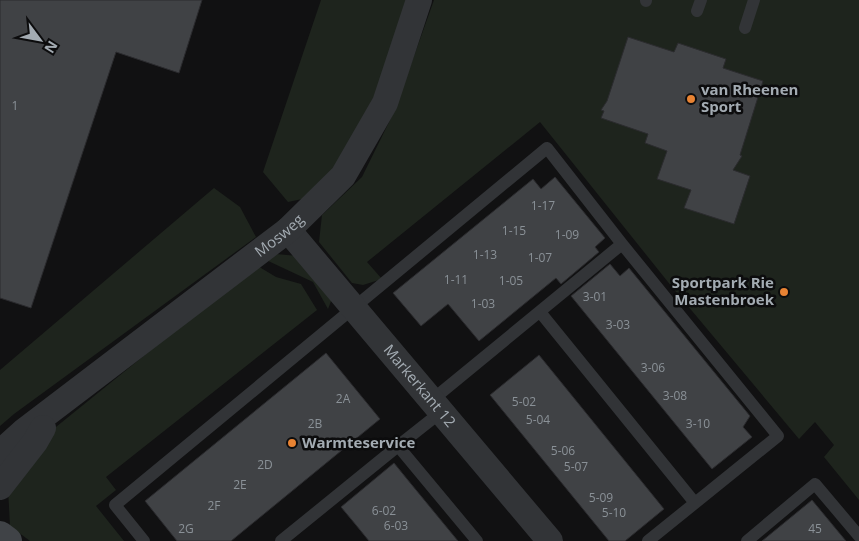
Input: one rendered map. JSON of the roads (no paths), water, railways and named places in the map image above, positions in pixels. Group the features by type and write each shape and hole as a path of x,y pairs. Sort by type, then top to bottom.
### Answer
{"main road":[{"path":"0,535 8,541"}],"street":[{"name":"Mosweg","path":"0,453 56,406 288,230 343,176 385,103 419,0"},
{"name":"Markerkant 12","path":"288,230 550,541"},
{"name":"Mosweg","path":"0,487 35,442 56,406"}],"lane":[{"path":"745,28 754,0"},
{"path":"144,541 114,505 547,148 622,244 778,436 648,541"},
{"path":"281,541 398,446 437,406 540,312 622,244"},
{"path":"540,312 695,503"},
{"path":"398,446 477,541"},
{"path":"747,541 816,484 859,536"}],"place":[{"name":"van Rheenen Sport","path":"691,99"},
{"name":"Sportpark Rie Mastenbroek","path":"784,292"},
{"name":"Warmteservice","path":"292,443"}]}
